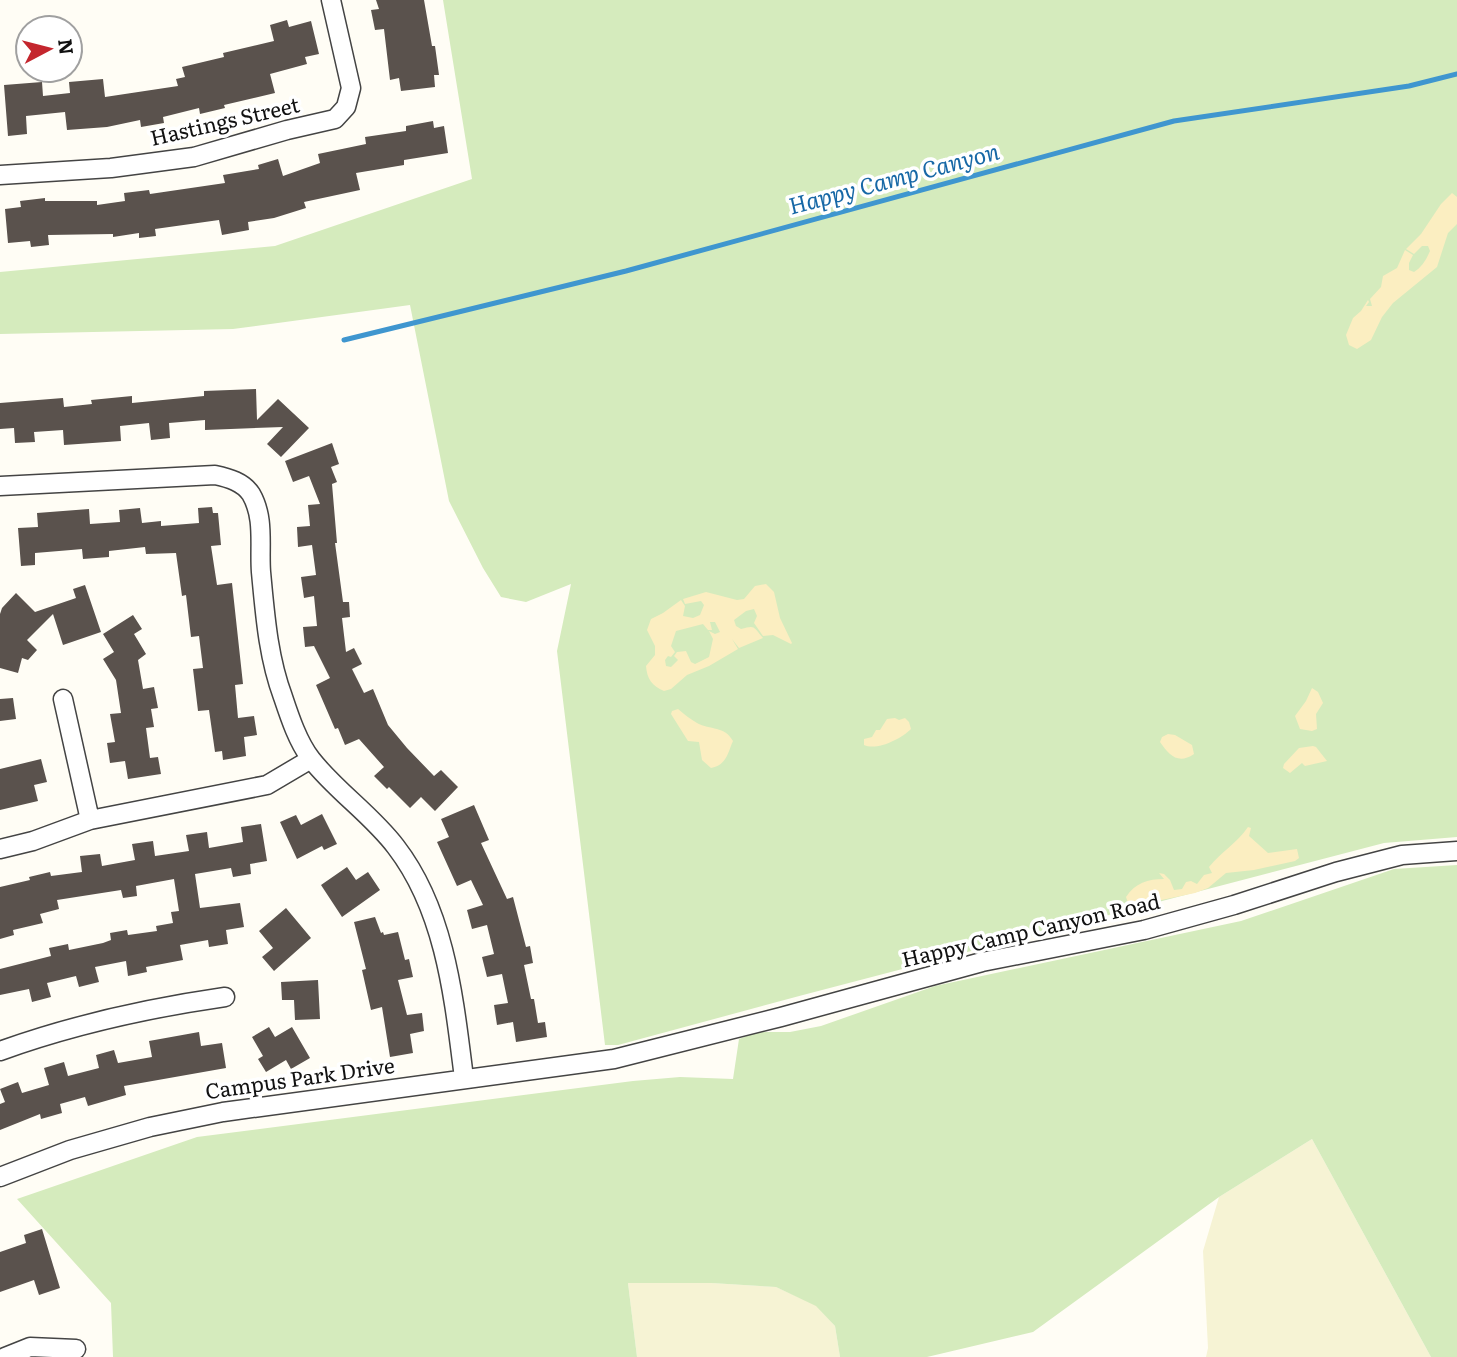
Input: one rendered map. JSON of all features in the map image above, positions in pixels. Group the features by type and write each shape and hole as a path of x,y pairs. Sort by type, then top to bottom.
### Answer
{"street":[{"name":"Hastings Street","path":"0,175 111,169 194,157 335,119 346,107 351,88 331,1"},
{"path":"0,486 215,475 233,478 249,491 258,510 268,645 289,715 311,759 396,847 421,888 441,944 454,997 464,1078"},
{"path":"64,699 90,820"},
{"path":"0,849 33,841 90,820 267,785 311,759"},
{"name":"Happy Camp Canyon Road","path":"614,1059 982,962 1144,930 1402,855 1457,851"},
{"path":"0,1051 96,1022 225,997"},
{"name":"Campus Park Drive","path":"0,1177 69,1150 150,1127 223,1112 614,1059"},
{"path":"5,1357 30,1347 76,1349"}],"shaded area":[{"path":"1312,1139 1431,1357 1206,1357 1208,1348 1203,1251 1219,1197"},
{"path":"628,1283 711,1283 776,1287 816,1305 835,1326 840,1357 637,1357"}],"green space":[{"path":"443,0 1457,0 1457,837 1384,843 618,1045 605,1045 557,651 571,584 526,602 501,597 483,568 449,501 410,305 233,329 0,334 0,272 275,246 472,179"},
{"path":"1457,865 1457,1357 1431,1357 1312,1139 1219,1197 1033,1332 927,1357 840,1357 835,1326 816,1306 776,1287 711,1283 628,1283 637,1357 113,1357 111,1303 17,1199 197,1137 633,1081 680,1077 733,1079 739,1039 757,1032 790,1032 821,1026 935,986 1241,921 1394,869"}],"sand":[{"path":"1452,193 1457,197 1457,224 1448,233 1437,267 1393,303 1382,317 1371,340 1357,349 1349,345 1346,335 1353,318 1368,300 1366,306 1372,306 1370,299 1381,287 1383,276 1397,268 1405,250 1413,255 1409,270 1414,272 1423,263 1430,251 1428,246 1422,246 1414,254 1406,249"},
{"path":"766,584 774,592 780,618 791,644 773,635 763,636 754,623 757,616 754,609 746,611 734,620 736,626 741,629 754,628 763,638 739,648 732,639 738,649 687,675 671,689 664,691 653,684 646,666 655,655 655,646 647,630 651,619 681,600 685,606 683,616 693,618 700,615 704,605 701,601 685,604 683,599 706,592 737,600 744,599 755,586","holes":["710,622 715,622 720,632 715,634 709,631 713,639 709,657 695,664 691,662 686,651 677,652 674,656 678,660 671,667 666,666 665,660 675,652 671,646 676,631 703,624 708,630 712,630"]},
{"path":"1312,688 1318,692 1323,703 1316,714 1317,729 1312,731 1300,729 1295,716"},
{"path":"678,709 697,723 730,736 733,741 726,758 720,764 711,768 702,760 699,742 688,741 671,714"},
{"path":"905,718 911,729 889,743 864,745 864,739 872,737 887,719"},
{"path":"1168,734 1192,745 1194,754 1183,759 1170,754 1160,742 1162,737"},
{"path":"1313,746 1327,761 1305,766 1302,763 1290,773 1283,768 1299,748"},
{"path":"1248,827 1251,828 1249,836 1268,853 1297,849 1299,858 1254,870 1226,873 1208,888 1195,893 1133,906 1128,903 1126,897 1138,885 1164,879 1159,873 1170,880 1174,890 1182,889 1186,882 1197,884 1204,875 1212,873 1209,867"}],"building":[{"path":"376,0 424,0 439,75 434,75 435,87 401,91 399,78 390,80 384,29 375,30 371,10 379,9"},
{"path":"287,20 289,27 311,21 319,54 305,57 307,64 270,74 275,93 224,105 225,108 200,114 199,108 163,117 164,123 141,127 140,120 107,127 67,130 65,112 26,116 27,134 8,136 4,85 42,84 43,96 70,93 69,84 84,84 84,81 103,79 105,97 178,86 176,79 185,77 182,67 224,57 223,53 274,41 270,25"},
{"path":"433,121 434,128 444,126 448,153 404,160 404,165 356,173 360,190 304,202 306,208 274,218 248,222 249,230 222,235 219,220 155,229 156,236 139,238 139,233 113,237 113,234 48,235 49,245 31,247 30,241 8,243 5,209 21,207 20,201 45,198 45,201 97,201 97,205 125,201 124,193 149,190 150,194 225,183 223,175 259,169 258,165 278,159 283,176 320,163 318,154 366,144 365,137 406,131 406,126"},
{"path":"256,389 257,420 278,399 309,428 281,457 267,444 283,427 205,430 205,420 169,423 170,438 151,440 149,423 120,426 121,441 64,445 63,430 34,432 35,442 15,443 14,428 0,429 0,403 63,398 64,407 92,404 91,400 132,396 132,403 204,396 204,391"},
{"path":"332,443 339,464 331,467 337,482 332,484 335,543 343,602 349,602 350,617 342,618 346,652 354,648 362,664 352,669 364,693 373,689 388,725 407,748 434,776 441,770 458,787 435,811 421,797 410,808 389,787 387,789 374,776 384,767 359,739 345,745 316,685 330,678 314,646 305,647 303,627 317,626 314,596 304,598 301,577 316,575 312,545 298,547 297,527 310,526 308,505 320,504 309,476 293,482 285,461"},
{"path":"212,507 213,513 218,513 221,545 211,546 217,585 232,583 243,684 235,685 238,718 254,716 257,735 244,737 246,756 223,760 222,751 215,752 209,710 198,711 193,669 203,668 199,636 191,637 186,595 182,596 176,553 146,554 145,547 109,551 109,557 83,559 82,549 35,553 35,565 21,566 18,528 38,527 37,513 89,509 90,524 120,522 119,510 140,508 142,523 161,521 161,526 199,523 198,508"},
{"path":"85,585 101,632 63,645 53,614 27,640 37,650 28,660 22,658 18,673 0,668 0,614 16,593 35,612 76,598 73,589"},
{"path":"133,615 142,629 134,634 146,654 138,660 143,689 154,687 158,708 151,709 154,727 146,728 150,758 158,757 161,774 128,779 125,761 110,763 107,743 115,742 110,714 121,713 116,680 103,659 114,652 103,634"},
{"path":"13,698 16,719 0,721 0,699"},
{"path":"41,759 47,782 34,785 38,801 0,810 0,769"},
{"path":"474,805 489,840 481,843 507,899 513,897 526,947 530,946 533,963 524,965 538,1023 545,1022 547,1037 516,1042 513,1022 497,1025 494,1005 508,1003 502,974 487,977 482,957 494,954 487,925 472,929 467,910 483,905 471,880 457,886 437,842 449,837 441,819"},
{"path":"322,814 337,844 324,850 322,846 297,859 280,822 296,815 301,825"},
{"path":"261,824 267,861 250,864 251,874 233,877 231,868 195,874 200,908 240,903 244,927 226,930 228,944 209,947 208,940 180,945 183,960 146,967 147,972 128,976 126,961 95,967 99,982 79,987 76,976 47,983 51,997 32,1002 29,989 0,995 0,969 51,956 49,948 68,944 69,950 103,943 111,940 110,933 127,930 128,935 157,931 156,926 173,923 171,912 179,911 174,879 136,886 137,896 123,898 121,890 57,900 59,909 40,914 43,923 13,930 14,935 0,939 0,887 50,872 51,876 82,872 80,856 100,854 102,866 135,860 132,844 153,841 155,856 189,851 186,835 207,832 209,848 243,842 241,827"},
{"path":"347,867 356,880 368,872 380,890 342,917 321,885"},
{"path":"286,908 311,938 274,971 262,957 273,948 259,931"},
{"path":"375,917 384,935 398,932 405,960 409,959 413,977 398,980 407,1015 422,1013 424,1031 410,1034 413,1053 390,1057 382,1007 371,1010 362,970 366,969 354,922"},
{"path":"318,980 320,1019 295,1020 294,1000 282,1000 281,982"},
{"path":"269,1027 275,1037 292,1027 310,1058 291,1069 286,1060 266,1072 258,1059 263,1056 252,1037"},
{"path":"199,1032 201,1046 222,1043 226,1068 124,1086 126,1095 88,1106 85,1097 60,1104 62,1113 41,1119 40,1114 0,1130 0,1104 5,1102 0,1089 18,1082 22,1093 49,1085 44,1068 64,1062 68,1076 99,1068 96,1055 114,1050 118,1063 152,1057 149,1041"},
{"path":"42,1229 60,1288 39,1295 34,1280 0,1292 0,1252 26,1243 24,1235"}],"waterway":[{"name":"Happy Camp Canyon","path":"344,340 626,271 1174,121 1409,86 1457,74"}]}
